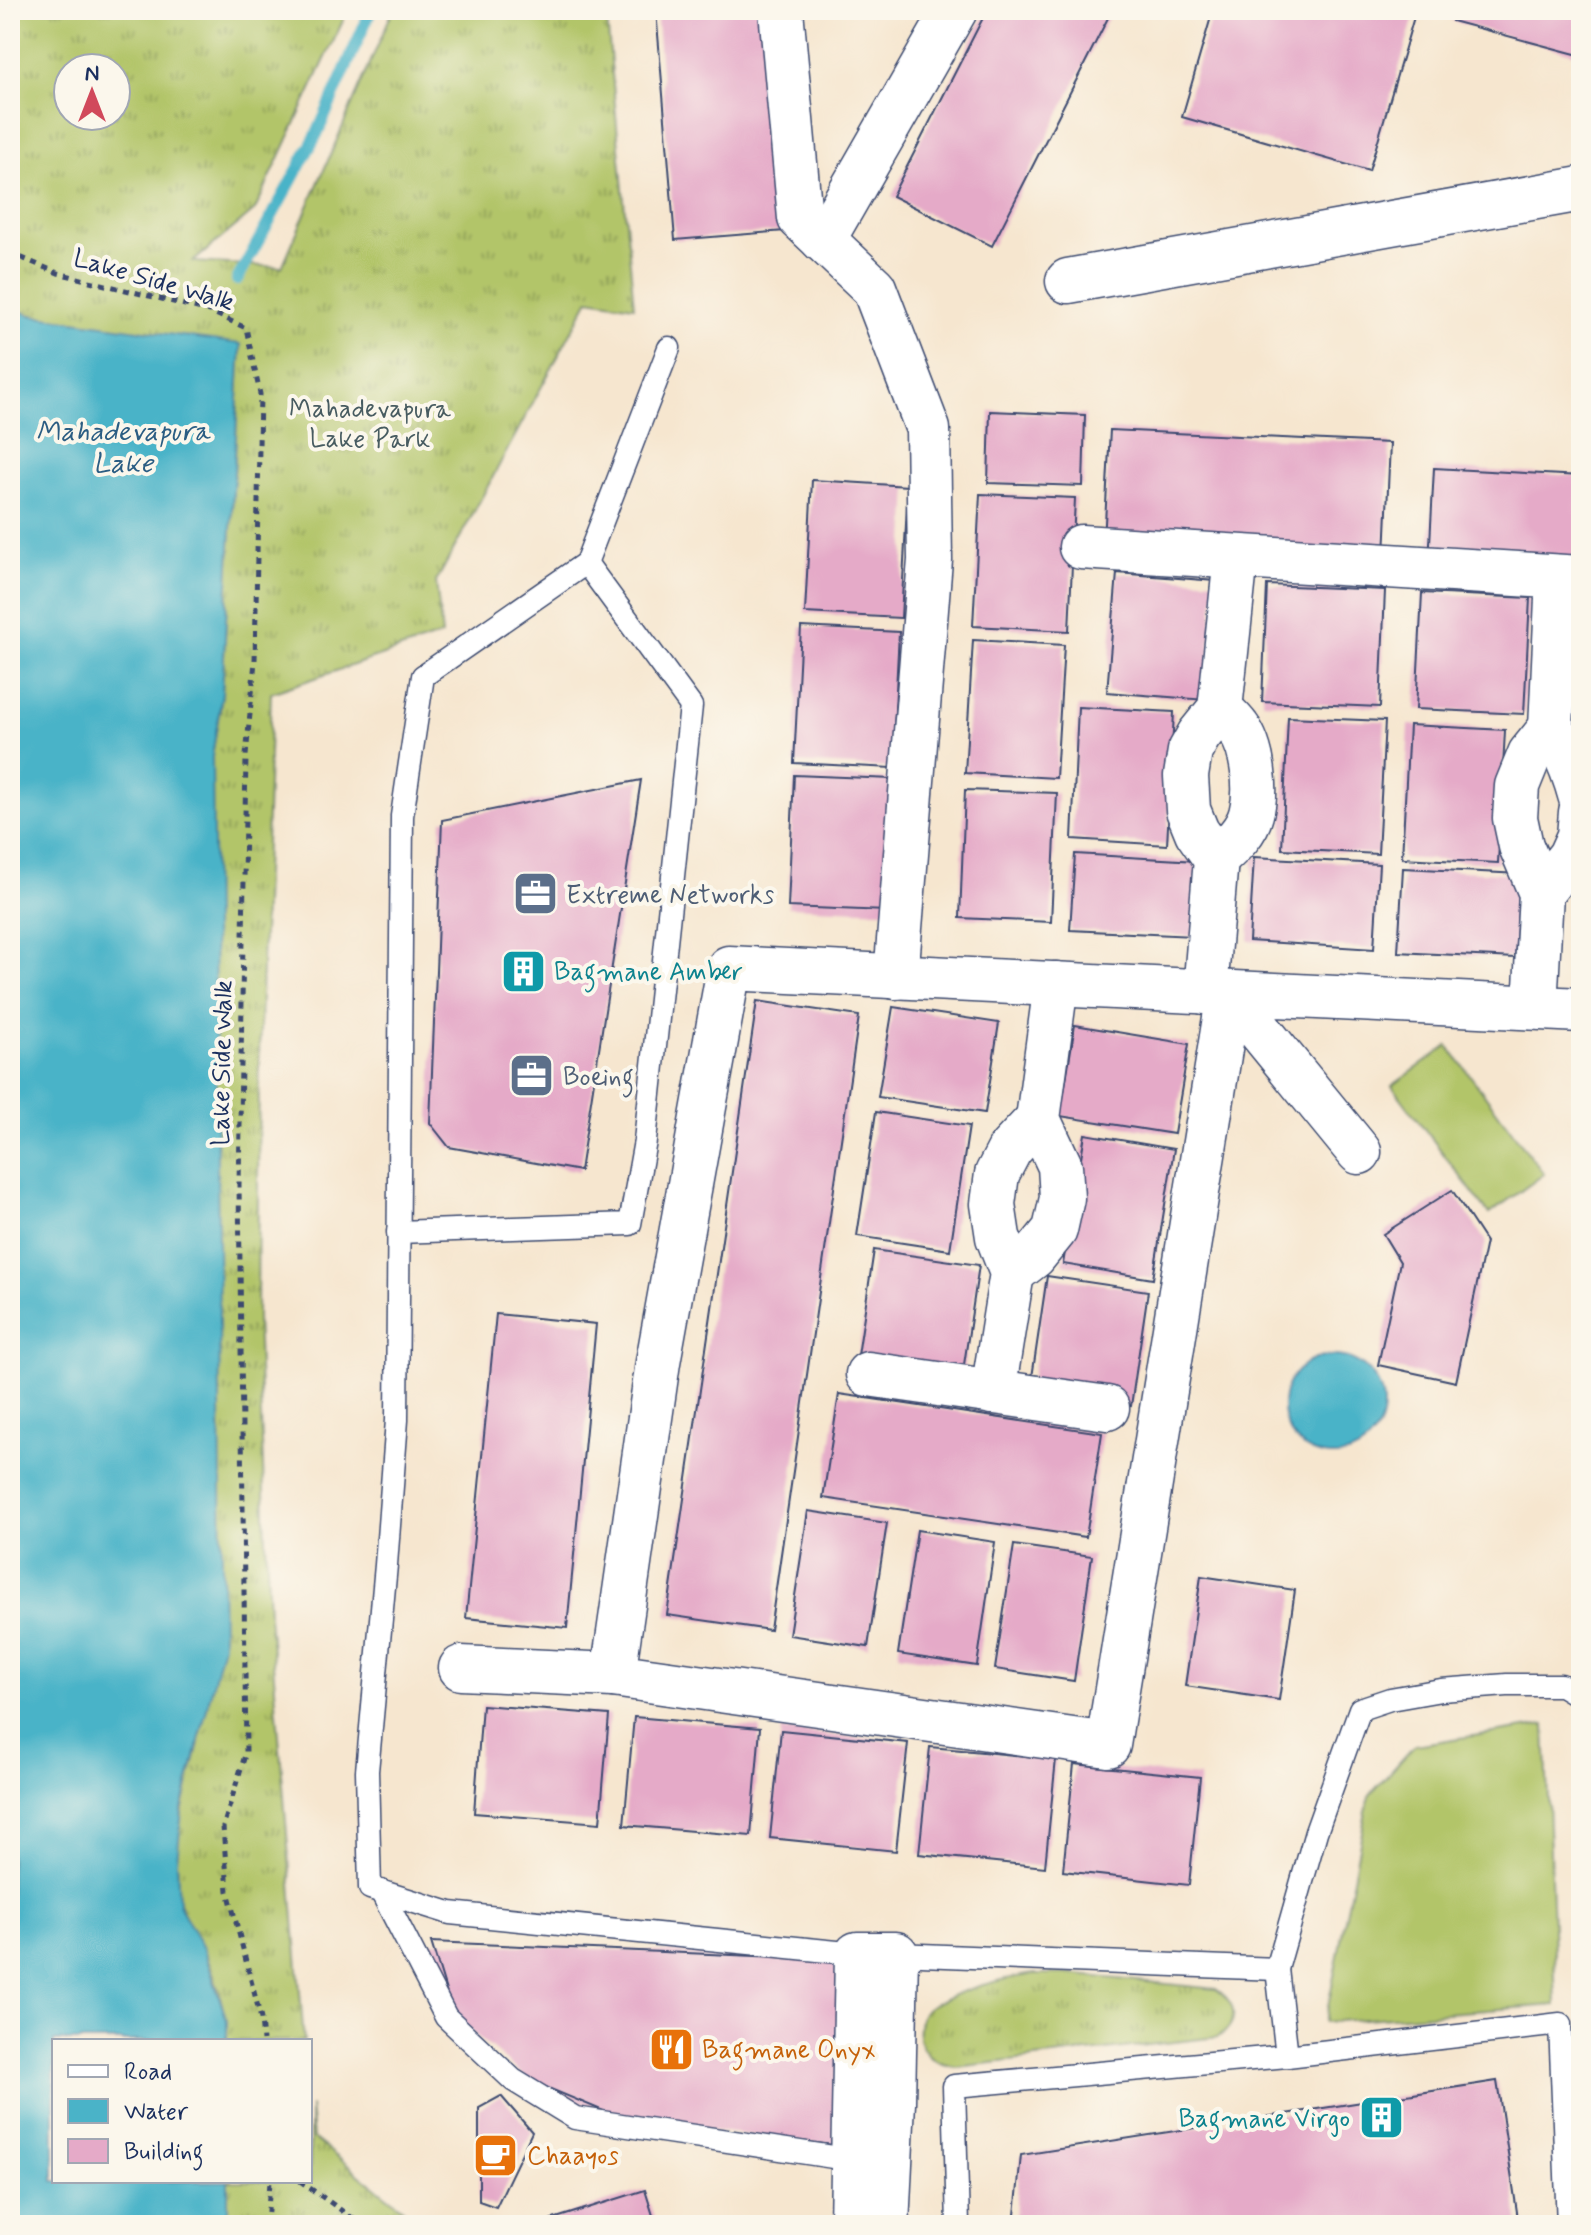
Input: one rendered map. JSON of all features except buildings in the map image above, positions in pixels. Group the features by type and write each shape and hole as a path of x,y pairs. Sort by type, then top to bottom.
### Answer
{"street":[{"path":"781,10 800,218 874,288 928,429 930,560 896,977"},
{"path":"823,240 955,10"},
{"path":"1068,281 1581,189"},
{"path":"1081,547 1569,578 1551,728 1530,754 1517,786 1515,818 1521,846 1541,893 1535,1007"},
{"path":"461,1668 613,1675 1108,1745 1217,993 1216,859 1197,832 1188,810 1186,776 1190,751 1220,709 1236,557"},
{"path":"1216,859 1238,839 1251,816 1253,788 1251,753 1238,728 1220,709"},
{"path":"1551,728 1574,770 1581,798"},
{"path":"1541,893 1570,856 1579,836 1581,812"},
{"path":"613,1675 658,1362 729,968 1581,1010"},
{"path":"1012,1273 1034,1256 1055,1230 1062,1198 1060,1166 1038,1119 1056,984"},
{"path":"1217,993 1359,1152"},
{"path":"993,1392 1012,1273 996,1226 993,1204 997,1174 1010,1149 1038,1119"},
{"path":"868,1374 1107,1408"},
{"path":"852,2225 853,2160 876,1954"},
{"path":"876,1954 893,2102 887,2225"}],"lane":[{"path":"669,348 586,563 423,676 402,816 397,1420 367,1771 370,1888 450,1913 876,1954 1277,1969"},
{"path":"398,1232 630,1224 645,1141 691,706 586,563"},
{"path":"1287,2056 1277,1969 1316,1832 1360,1709 1390,1699 1441,1690 1571,1680 1581,1697"},
{"path":"381,1891 446,2017 513,2080 575,2118 853,2160"},
{"path":"958,2225 954,2086 1287,2056 1560,2024 1568,2225"}],"path":[{"name":"Lake Side Walk","path":"10,253 58,273 209,311 246,328 260,394 255,661 246,756 239,1185 246,1752 223,1827 228,1891 261,2019 263,2039"},
{"path":"267,2225 270,2183"},
{"path":"303,2183 362,2225"}],"green space":[{"name":"Mahadevapura Lake Park","path":"10,10 348,10 255,210 193,262 282,267 393,10 606,10 634,306 589,299 436,582 442,635 271,693 259,1055 257,1318 269,1615 304,2039 227,2039 215,1979 207,1956 181,1908 176,1882 180,1822 199,1743 212,756 222,694 241,345 30,315 10,307"},
{"path":"1448,1046 1544,1174 1489,1214 1392,1086"},
{"path":"1545,1725 1556,2005 1325,2022 1369,1796 1415,1745"},
{"path":"1034,1974 1068,1974 1216,1989 1232,2006 1233,2019 1218,2037 957,2067 936,2061 924,2050 919,2026 923,2012 928,2008 976,1987"},
{"path":"312,2127 313,2138 424,2225 228,2225 228,2183 312,2183"}],"water":[{"name":"Mahadevapura Lake","path":"10,307 30,315 241,344 222,694 212,757 223,1644 182,1809 177,1861 179,1905 204,1950 227,2021 227,2039 52,2039 52,2183 228,2183 228,2225 10,2225"},
{"path":"1333,1356 1352,1360 1368,1371 1379,1387 1383,1406 1379,1425 1368,1441 1352,1452 1333,1456 1314,1452 1298,1441 1287,1425 1283,1406 1287,1387 1298,1371 1314,1360"}],"waterway":[{"path":"237,280 317,134 371,10"}],"place":[{"name":"Extreme Networks","path":"535,894"},
{"name":"Bagmane Amber","path":"523,971"},
{"name":"Boeing","path":"532,1076"},
{"name":"Bagmane Onyx","path":"671,2049"},
{"name":"Bagmane Virgo","path":"1381,2118"},
{"name":"Chaayos","path":"496,2155"}]}
